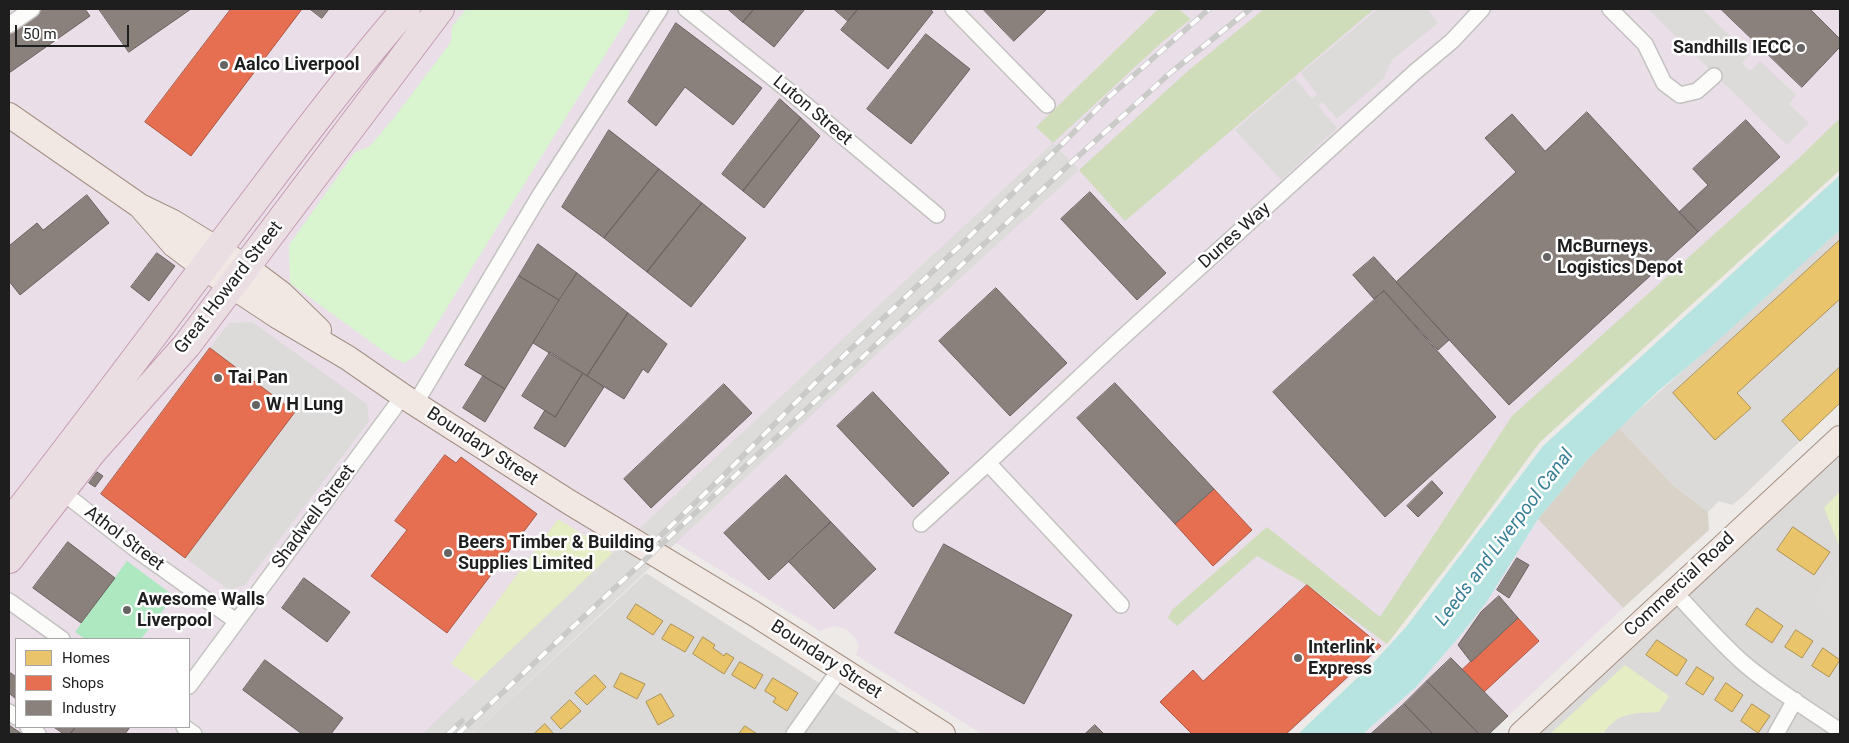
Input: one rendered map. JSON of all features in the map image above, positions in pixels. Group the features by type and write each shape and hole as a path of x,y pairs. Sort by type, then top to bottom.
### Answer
{"highway":[{"name":"Great Howard Street","path":"9,559 92,452 187,345 225,267 362,60 406,9"},
{"name":"Great Howard Street","path":"9,524 100,407 360,116 440,9"}],"main road":[{"path":"9,115 140,206 174,244 282,294 348,358 409,400"},
{"name":"Boundary Street","path":"409,400 569,502 746,608 943,734"},
{"name":"Commercial Road","path":"1521,734 1840,438"}],"street":[{"path":"9,26 32,9"},
{"name":"Boundary Street","path":"409,400 660,9"},
{"name":"Luton Street","path":"686,9 937,215"},
{"path":"954,9 1047,104"},
{"name":"Dunes Way","path":"921,524 1113,346 1452,41 1482,9"},
{"path":"1610,9 1645,44 1664,83 1680,94 1697,91 1714,76"},
{"name":"Shadwell Street","path":"190,685 236,622 409,400"},
{"path":"988,463 1121,605"},
{"name":"Athol Street","path":"60,491 154,563 236,622"},
{"path":"1674,591 1713,634 1742,661 1840,731"},
{"path":"9,601 61,638"},
{"path":"794,734 840,669"},
{"path":"1776,734 1795,700"}],"shaded area":[{"path":"9,9 1158,9 1037,127 1161,43 1191,19 1179,9 1840,9 1840,170 1540,442 1387,644 1288,734 982,734 856,655 859,647 855,638 846,629 834,626 820,631 676,543 473,734 9,734"},
{"path":"1378,9 1427,9 1438,23 1392,60 1384,78 1337,119 1323,102 1318,106 1337,128 1281,180 1235,130 1295,78 1312,99 1317,94 1301,73"},
{"path":"1648,9 1702,9 1750,55 1742,63 1750,71 1760,61 1796,95 1789,104 1809,123 1787,145"},
{"path":"1840,230 1840,403 1742,497 1732,505 1719,501 1708,512 1673,485 1619,428"},
{"path":"252,322 367,404 369,421 245,585 229,590 185,558 295,413 210,348 229,323"},
{"path":"1619,428 1673,485 1708,512 1709,530 1623,608 1538,519 1588,459"},
{"path":"1840,438 1840,734 1521,734"},
{"path":"1538,519 1623,608 1489,734 1363,734 1415,688 1459,637 1486,603"},
{"path":"1840,560 1840,623 1811,602"},
{"path":"646,573 846,700 902,734 473,734"}],"green space":[{"path":"466,9 630,9 628,18 418,354 405,363 393,358 290,283 289,245 355,152 369,147 393,119 451,42 452,27"},
{"path":"1158,9 1179,9 1191,19 1161,43 1053,143 1036,127"},
{"path":"1264,9 1374,9 1125,221 1079,170 1189,70"},
{"path":"1840,118 1840,170 1540,442 1387,644 1307,585 1257,556 1177,626 1168,618 1172,610 1267,527 1380,617 1512,416 1799,158"},
{"path":"1840,491 1840,548 1824,508"},
{"path":"558,519 613,553 478,682 451,664"},
{"name":"Awesome Walls Liverpool","path":"127,561 174,596 142,638 84,638 75,632"},
{"path":"1625,665 1669,696 1659,712 1621,717 1603,734 1550,734"}],"water":[{"name":"Leeds and Liverpool Canal","path":"1840,175 1840,230 1704,353 1657,392 1588,459 1538,519 1486,603 1415,688 1363,734 1298,734 1375,661 1406,627 1543,446"}],"pier":[{"path":"1053,143 1079,170 880,351 473,734 422,734 613,553"}],"building: Homes":[{"path":"1840,240 1840,299 1737,393 1751,408 1715,440 1673,393"},
{"path":"1840,367 1840,403 1800,441 1782,421"},
{"path":"1793,527 1830,552 1814,575 1777,550"},
{"path":"636,604 663,621 653,635 627,618"},
{"path":"1757,608 1783,626 1772,643 1746,625"},
{"path":"671,624 694,637 685,652 662,639"},
{"path":"1796,630 1813,641 1802,658 1785,647"},
{"path":"703,637 715,645 713,648 724,656 726,653 734,658 724,674 693,654"},
{"path":"1657,640 1687,660 1677,676 1646,655"},
{"path":"1823,648 1840,660 1829,677 1812,666"},
{"path":"740,662 763,675 755,689 732,675"},
{"path":"1697,667 1714,678 1703,695 1686,684"},
{"path":"621,673 645,684 637,699 614,687"},
{"path":"595,675 606,687 587,705 575,693"},
{"path":"773,678 798,693 787,711 773,702 776,698 765,691"},
{"path":"1726,683 1743,695 1732,712 1715,700"},
{"path":"661,694 674,716 658,725 646,702"},
{"path":"570,700 581,711 561,729 551,718"},
{"path":"1752,704 1770,716 1758,733 1741,721"},
{"path":"545,724 554,734 534,734"},
{"path":"745,726 757,734 739,734"}],"building: Shops":[{"name":"Aalco Liverpool","path":"231,9 302,9 191,156 145,122"},
{"path":"210,348 295,412 185,558 101,494"},
{"name":"Beers Timber & Building Supplies Limited","path":"445,455 456,463 461,457 537,514 447,633 371,576 407,530 395,521"},
{"path":"1214,489 1252,530 1213,566 1175,524"},
{"name":"Interlink Express","path":"1307,585 1381,646 1286,734 1192,734 1160,702 1193,670 1203,681"},
{"path":"1518,618 1539,641 1484,692 1462,670"}],"building: Industry":[{"path":"38,9 85,9 90,16 9,73 9,30"},
{"path":"99,9 191,9 129,52"},
{"path":"310,9 329,9 322,18"},
{"path":"728,9 754,9 743,22"},
{"path":"754,9 805,9 774,47 743,22"},
{"path":"834,9 858,9 848,21"},
{"path":"858,9 930,9 933,12 888,69 841,30"},
{"path":"983,9 1047,9 1014,41"},
{"name":"Sandhills IECC","path":"1721,9 1810,9 1840,39 1840,47 1802,87"},
{"path":"676,23 762,88 733,125 685,87 656,126 628,102"},
{"path":"926,34 970,69 911,144 867,109"},
{"path":"780,99 801,118 743,191 722,174"},
{"name":"McBurneys. Logistics Depot","path":"1587,112 1698,232 1509,405 1396,282 1516,172 1485,138 1512,114 1545,151"},
{"path":"801,118 820,136 764,208 743,191"},
{"path":"1746,120 1780,157 1698,232 1679,212 1708,185 1693,169"},
{"path":"609,130 659,169 604,238 562,207"},
{"path":"659,169 702,203 647,272 604,238"},
{"path":"1090,192 1166,273 1137,300 1061,219"},
{"path":"87,195 109,223 20,295 9,281 9,246 37,223 43,230"},
{"path":"702,203 746,238 691,307 647,272"},
{"path":"538,244 577,273 559,300 519,276"},
{"path":"157,253 175,266 149,301 131,287"},
{"path":"1374,257 1449,340 1438,350 1384,291 1374,299 1353,275"},
{"path":"577,273 628,313 587,376 533,343"},
{"path":"519,276 559,300 505,389 465,365"},
{"path":"996,288 1067,363 1010,416 939,341"},
{"path":"1384,291 1496,417 1385,517 1273,392"},
{"path":"628,313 667,344 648,373 643,369 624,399 587,376"},
{"path":"550,352 583,373 555,417 522,396"},
{"path":"583,373 604,387 565,447 534,428 545,410 555,417"},
{"path":"483,376 505,389 485,422 463,408"},
{"path":"1115,383 1214,489 1175,524 1077,418"},
{"path":"724,384 752,413 651,508 624,479"},
{"path":"873,392 949,473 913,507 837,426"},
{"path":"97,472 103,476 95,487 89,483"},
{"path":"786,475 831,522 769,580 724,533"},
{"path":"1432,481 1443,493 1418,517 1407,506"},
{"path":"831,522 876,569 834,609 789,562"},
{"path":"68,542 115,578 81,623 33,588"},
{"path":"944,544 1072,615 1024,704 895,633"},
{"path":"1517,558 1529,565 1509,598 1497,590"},
{"path":"304,578 350,612 327,642 282,608"},
{"path":"1499,596 1518,618 1471,662 1458,645 1481,612"},
{"path":"1451,658 1508,716 1489,734 1479,734 1427,681"},
{"path":"265,660 343,718 331,734 302,734 243,690"},
{"path":"11,673 15,676 15,698 9,693 9,676"},
{"path":"1427,681 1479,734 1433,734 1404,704"},
{"path":"1404,704 1433,734 1371,734"},
{"path":"9,725 22,734 9,734"},
{"path":"1095,725 1104,734 1085,734"},
{"path":"55,728 75,728 70,734 64,734"},
{"path":"75,728 129,728 125,734 70,734"}],"railway":[{"path":"652,544 724,475 817,381 969,237 1109,97 1209,9"},
{"path":"458,734 1072,162 1169,74 1250,9"},
{"path":"448,734 462,721"}],"place":[{"name":"Sandhills IECC","path":"1801,48"},
{"name":"Aalco Liverpool","path":"224,65"},
{"name":"McBurneys. Logistics Depot","path":"1547,257"},
{"name":"Tai Pan","path":"218,378"},
{"name":"W H Lung","path":"256,405"},
{"name":"Beers Timber & Building Supplies Limited","path":"448,553"},
{"name":"Awesome Walls Liverpool","path":"127,610"},
{"name":"Interlink Express","path":"1298,658"}]}
